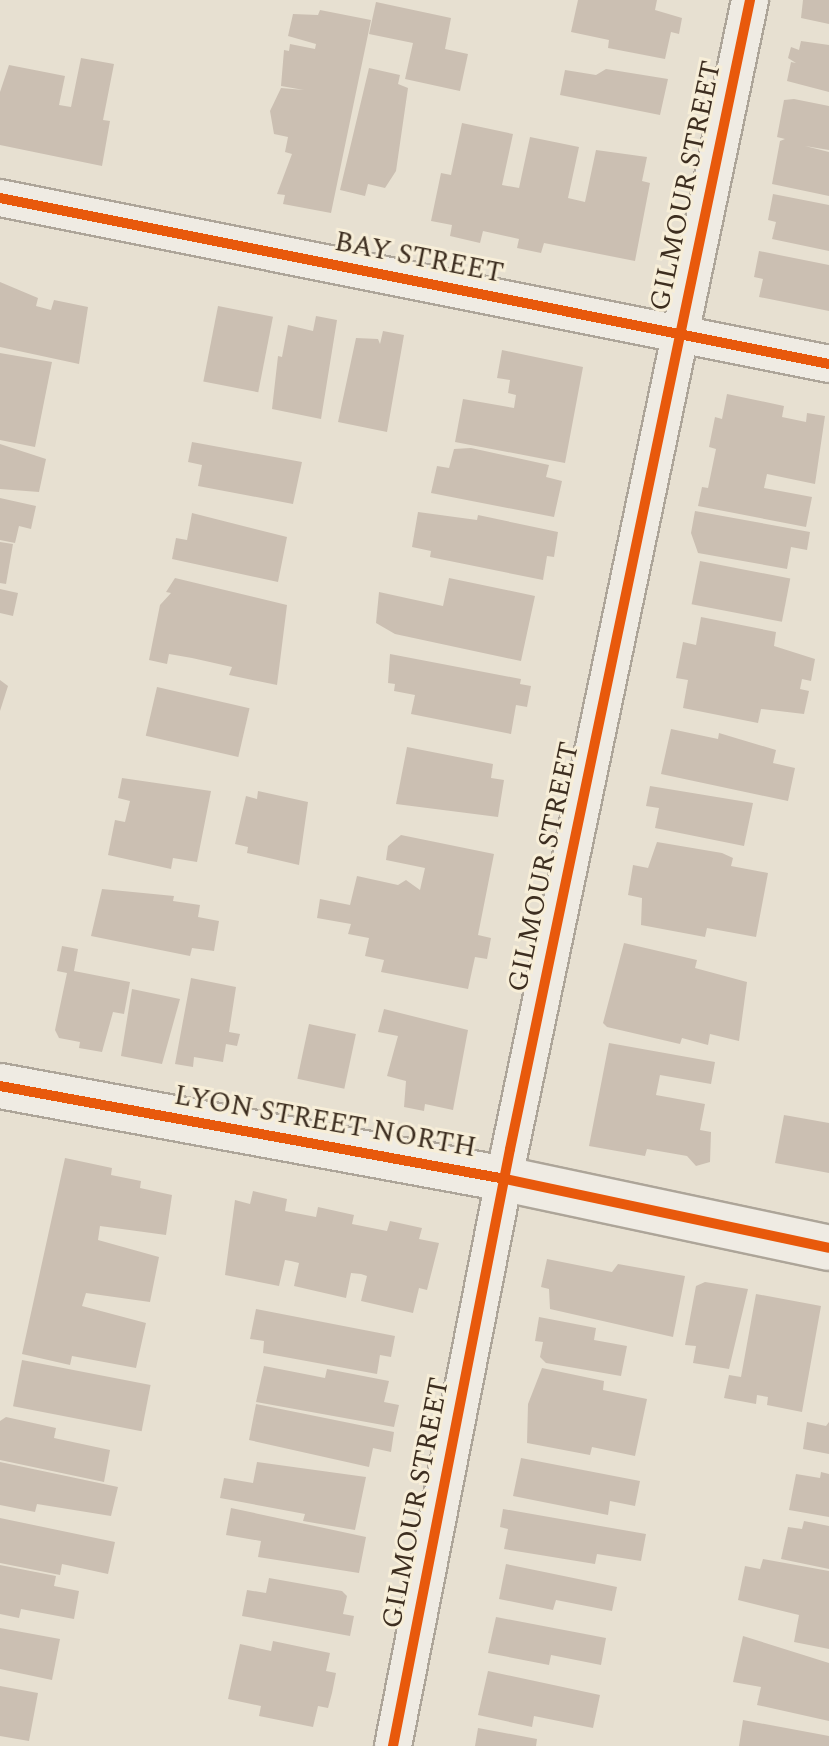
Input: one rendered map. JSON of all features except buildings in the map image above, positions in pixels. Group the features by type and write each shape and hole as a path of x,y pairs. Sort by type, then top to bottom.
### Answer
{"main road":[{"name":"LYON STREET NORTH","path":"0,1086 505,1179 829,1248"}],"street":[{"name":"GILMOUR STREET","path":"393,1746 505,1179 750,0"},
{"name":"BAY STREET","path":"0,198 829,364"}],"cycle path":[{"path":"393,1746 510,1149 750,0"},
{"path":"0,198 829,364"},
{"path":"0,1086 505,1179 829,1248"}]}
